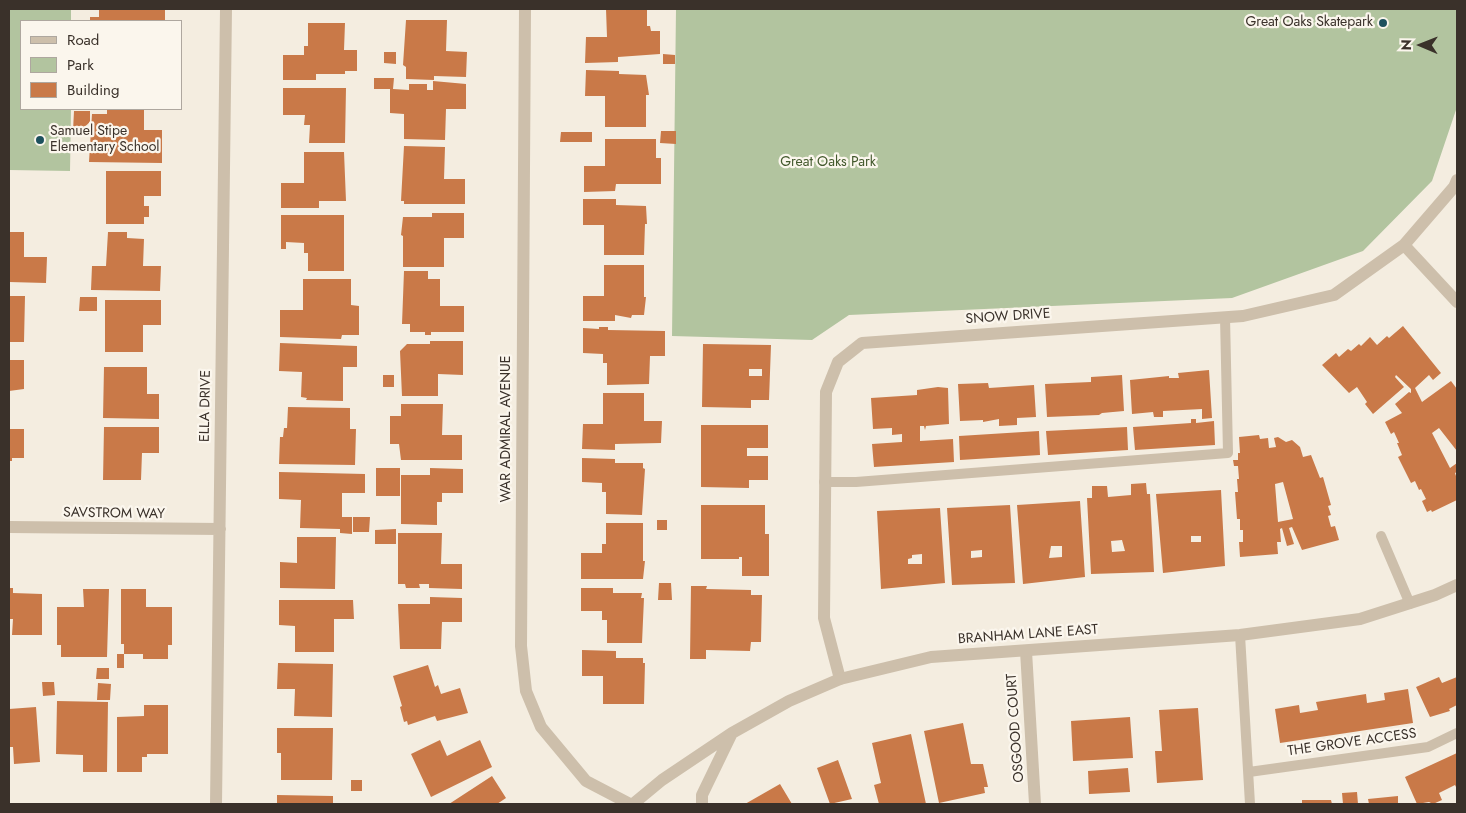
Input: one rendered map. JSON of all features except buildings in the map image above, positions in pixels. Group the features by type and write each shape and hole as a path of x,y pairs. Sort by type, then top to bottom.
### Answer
{"street":[{"name":"ELLA DRIVE","path":"216,804 226,9"},
{"name":"WAR ADMIRAL AVENUE","path":"525,9 521,646 526,691 541,727 586,781 631,804"},
{"name":"SNOW DRIVE","path":"840,679 824,618 826,392 838,362 862,343 1243,316 1334,296 1404,245 1454,187 1457,180"},
{"path":"1404,245 1457,302"},
{"name":"SAVSTROM WAY","path":"9,527 220,529"},
{"name":"BRANHAM LANE EAST","path":"631,804 662,780 732,733 789,701 840,679 930,657 1240,635 1360,619 1410,604 1457,584"},
{"name":"OSGOOD COURT","path":"1026,651 1035,804"},
{"path":"702,804 702,795 732,733"}],"lane":[{"path":"824,482 856,482 1228,453 1225,317"},
{"path":"1381,536 1410,604"},
{"path":"1240,635 1250,804"},
{"name":"THE GROVE ACCESS","path":"1249,772 1428,746 1457,734"}],"green space":[{"name":"Samuel Stipe Elementary School","path":"9,9 71,9 71,20 20,20 20,110 71,110 70,171 9,170"},
{"name":"Great Oaks Park","path":"676,9 1457,9 1457,107 1432,181 1363,251 1232,298 849,315 812,340 672,336"}],"place":[{"name":"Great Oaks Skatepark","path":"1383,23"},
{"name":"Samuel Stipe Elementary School","path":"40,140"}]}
